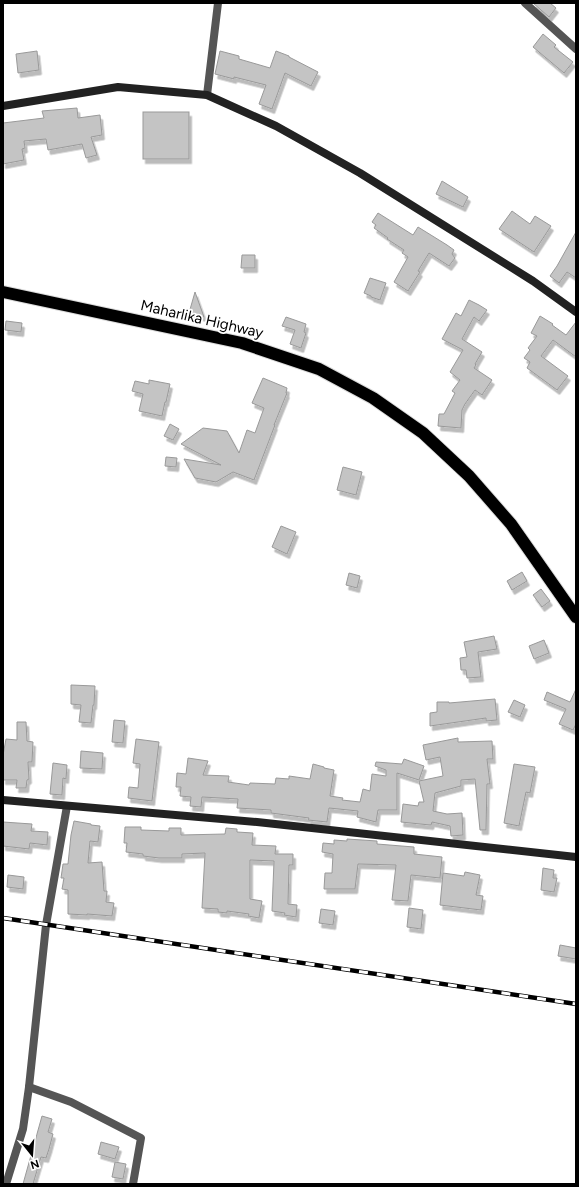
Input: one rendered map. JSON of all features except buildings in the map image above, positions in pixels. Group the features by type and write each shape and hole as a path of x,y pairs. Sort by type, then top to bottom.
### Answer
{"highway":[{"name":"Maharlika Highway","path":"3,292 242,343 319,369 373,398 423,433 469,476 511,524 576,617"}],"main road":[{"path":"3,106 118,86 208,95 276,126 360,173 533,281 576,312"},
{"path":"3,800 257,822 576,857"}],"street":[{"path":"208,95 218,3"},
{"path":"525,3 576,49"},
{"path":"6,1184 23,1130 46,925 67,806"},
{"path":"29,1087 71,1102 141,1138 133,1184"}],"railway":[{"path":"3,918 576,1004"}]}
